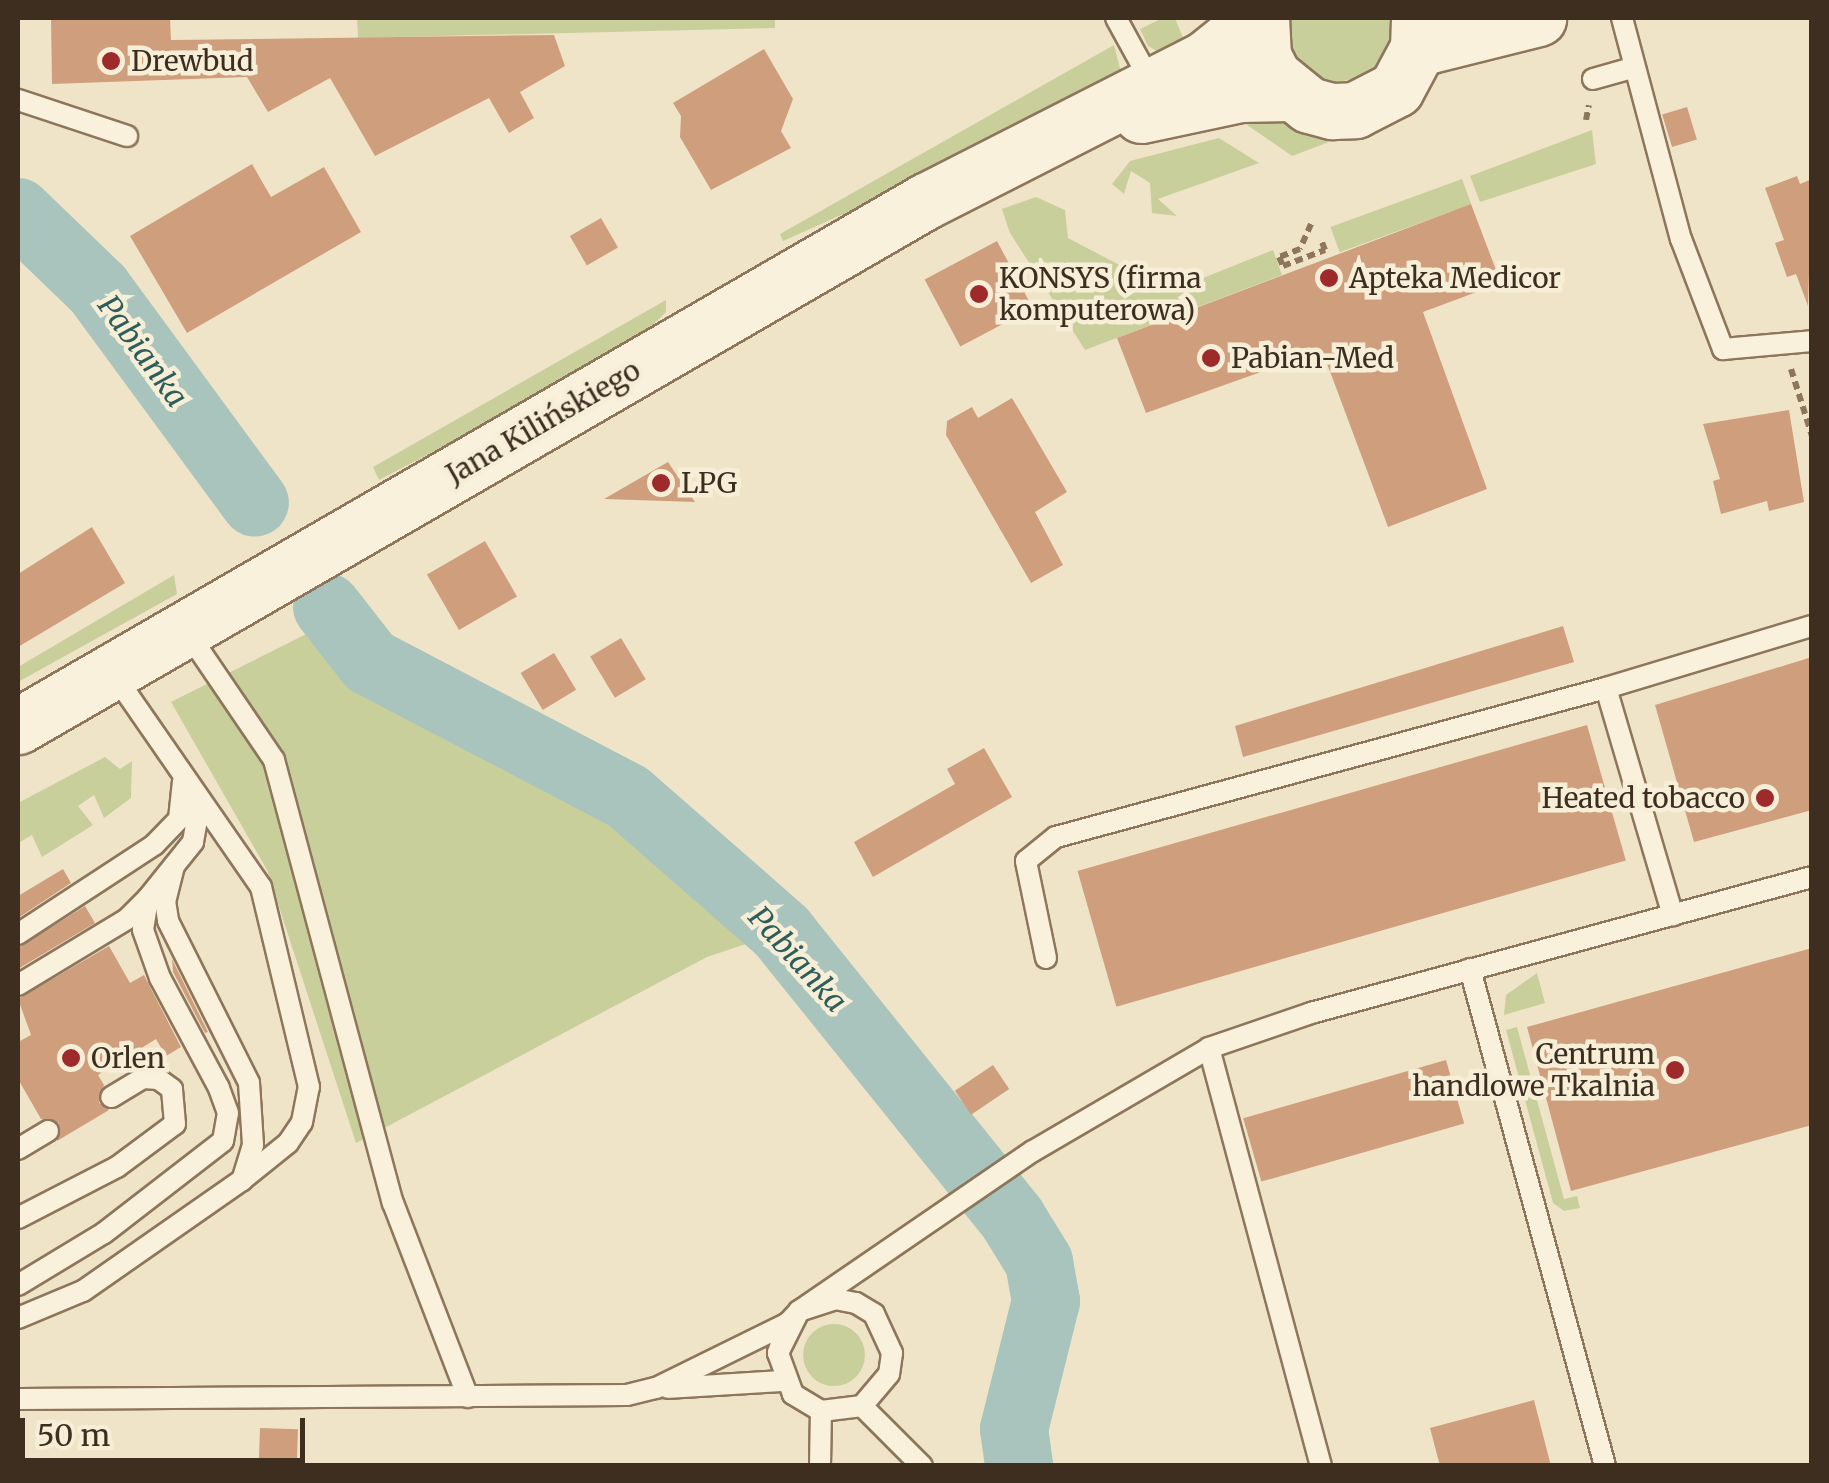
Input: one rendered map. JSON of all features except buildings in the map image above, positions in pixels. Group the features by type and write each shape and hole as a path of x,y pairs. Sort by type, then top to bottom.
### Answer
{"main road":[{"name":"Jana Kilińskiego","path":"18,726 926,201 1074,130 1158,98 1259,18"},
{"path":"1259,18 1263,56 1289,93 1320,108 1355,110 1396,89 1418,32 1538,18"},
{"name":"Jana Kilińskiego","path":"1158,98 1289,93"}],"lane":[{"path":"1116,18 1158,98"},
{"path":"1622,18 1632,68 1681,239 1724,349 1812,341"},
{"path":"1593,80 1632,68"},
{"path":"18,100 127,136"},
{"path":"1046,958 1026,861 1056,837 1606,688 1812,626"},
{"path":"184,628 274,760 393,1203 468,1397"},
{"path":"18,1318 83,1291 242,1180 288,1143 302,1122 309,1087 261,887 111,670"},
{"path":"1606,688 1673,915"},
{"path":"18,934 154,845 179,819 183,777"},
{"path":"18,986 127,919 148,898 193,842 200,804"},
{"path":"174,866 164,901 168,921 248,1083 253,1145 242,1180"},
{"path":"656,1388 788,1324 958,1200 1033,1151 1210,1048 1257,1029 1812,877"},
{"path":"18,1285 104,1232 223,1141 228,1113 219,1088 160,978 144,930 148,898"},
{"path":"1470,970 1605,1466"},
{"path":"1210,1048 1320,1466"},
{"path":"18,1218 117,1166 174,1124 172,1088 158,1079 142,1078 111,1097"},
{"path":"18,1149 48,1131"},
{"path":"788,1324 778,1353 784,1381 820,1411 862,1406 888,1374 886,1332 856,1303 814,1303"},
{"path":"18,1398 627,1395 656,1388 784,1381"},
{"path":"862,1406 922,1466"},
{"path":"820,1411 820,1466"}],"path":[{"path":"1311,224 1300,249 1279,257 1283,266 1325,250 1322,242"},
{"path":"1784,344 1812,436"}],"green space":[{"path":"357,18 775,18 775,28 358,38"},
{"path":"1163,18 1175,18 1188,50 1162,54 1148,46 1140,29"},
{"path":"1286,18 1395,18 1395,39 1371,75 1329,84 1293,60"},
{"path":"1114,45 1121,72 893,192 783,241 780,234"},
{"path":"1472,60 1435,77 1387,120 1292,156 1240,120 1260,105"},
{"path":"1592,130 1596,164 1480,202 1470,176"},
{"path":"1219,138 1259,163 1158,199 1177,216 1152,213 1150,183 1131,171 1124,194 1112,184 1130,161"},
{"path":"1462,179 1471,204 1340,252 1330,227"},
{"path":"1036,197 1065,210 1068,238 1152,282 1188,284 1273,250 1282,275 1085,350 1010,233 1002,209"},
{"path":"666,300 666,312 625,352 379,480 373,467"},
{"path":"174,575 177,594 18,682 18,667"},
{"path":"336,619 370,662 628,797 782,932 707,957 356,1143 267,870 171,702"},
{"path":"105,757 120,769 132,761 131,798 104,818 94,795 78,806 93,825 42,857 32,835 18,843 18,803"},
{"path":"1537,973 1545,1003 1504,1015 1506,995"},
{"path":"1517,1027 1564,1199 1577,1196 1580,1208 1564,1211 1553,1203 1506,1030"},
{"path":"834,1324 856,1333 865,1355 856,1377 834,1386 812,1377 803,1355 812,1333"}],"waterway":[{"name":"Pabianka","path":"18,212 98,289 255,503"},
{"name":"Pabianka","path":"327,607 370,662 628,797 782,932 1012,1218 1039,1262 1046,1301 1014,1429 1019,1466"}],"place":[{"name":"Drewbud","path":"111,61"},
{"name":"Apteka Medicor","path":"1329,278"},
{"name":"KONSYS (firma komputerowa)","path":"979,294"},
{"name":"Pabian-Med","path":"1211,358"},
{"name":"LPG","path":"661,483"},
{"name":"Heated tobacco","path":"1765,798"},
{"name":"Orlen","path":"71,1058"},
{"name":"Centrum handlowe Tkalnia","path":"1675,1070"}]}
